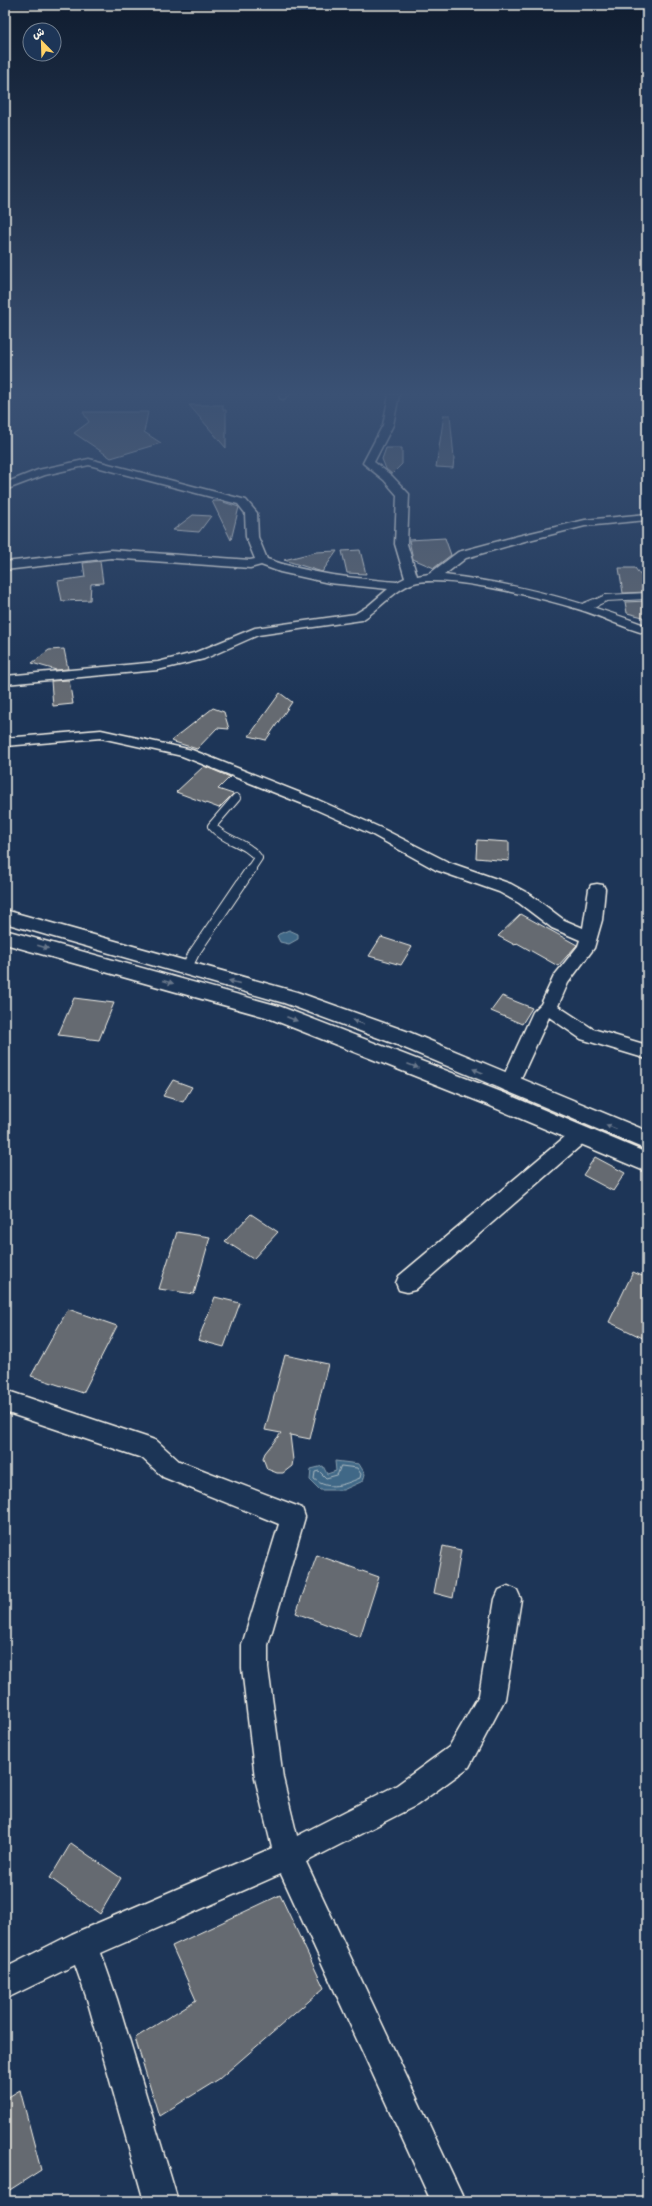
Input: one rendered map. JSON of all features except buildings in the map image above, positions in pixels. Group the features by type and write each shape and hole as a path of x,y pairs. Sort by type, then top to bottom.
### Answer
{"main road":[{"path":"5,916 290,997 402,1038 647,1141"},
{"path":"5,937 272,1011 496,1099 647,1163"}],"street":[{"path":"226,498 242,502 251,513 252,537 262,561"},
{"path":"403,498 401,544 412,580"},
{"path":"433,577 462,555 522,538 585,523 632,517 647,517"},
{"path":"5,566 111,554 250,564 262,561 284,569 329,578 398,586"},
{"path":"5,680 130,669 179,661 218,649 227,643 255,632 358,617 372,609 398,586 412,580 433,577 485,583 585,607 647,630"},
{"path":"5,742 101,734 143,742 187,753 313,803 388,837 442,866 505,888 525,898 558,924 589,937"},
{"path":"509,1084 542,1012 548,1008 560,980 586,948 594,920 597,888"},
{"path":"548,1008 587,1034 647,1052"},
{"path":"406,1283 580,1135"},
{"path":"5,1401 149,1448 172,1469 294,1517 255,1645 255,1668 269,1778 288,1856 448,2201"},
{"path":"5,1984 83,1945 288,1856 407,1795 459,1757 492,1699 508,1599"},
{"path":"83,1945 102,1999 161,2201"}],"lane":[{"path":"585,607 606,598 647,596"},
{"path":"186,968 194,952 258,858 256,854 215,831 212,826 236,798"}],"water":[{"path":"289,930 298,934 298,939 289,944 280,942 277,936"},
{"path":"335,1461 359,1464 365,1474 363,1481 343,1490 320,1490 310,1480 311,1469 323,1466 327,1474 336,1471"}]}
